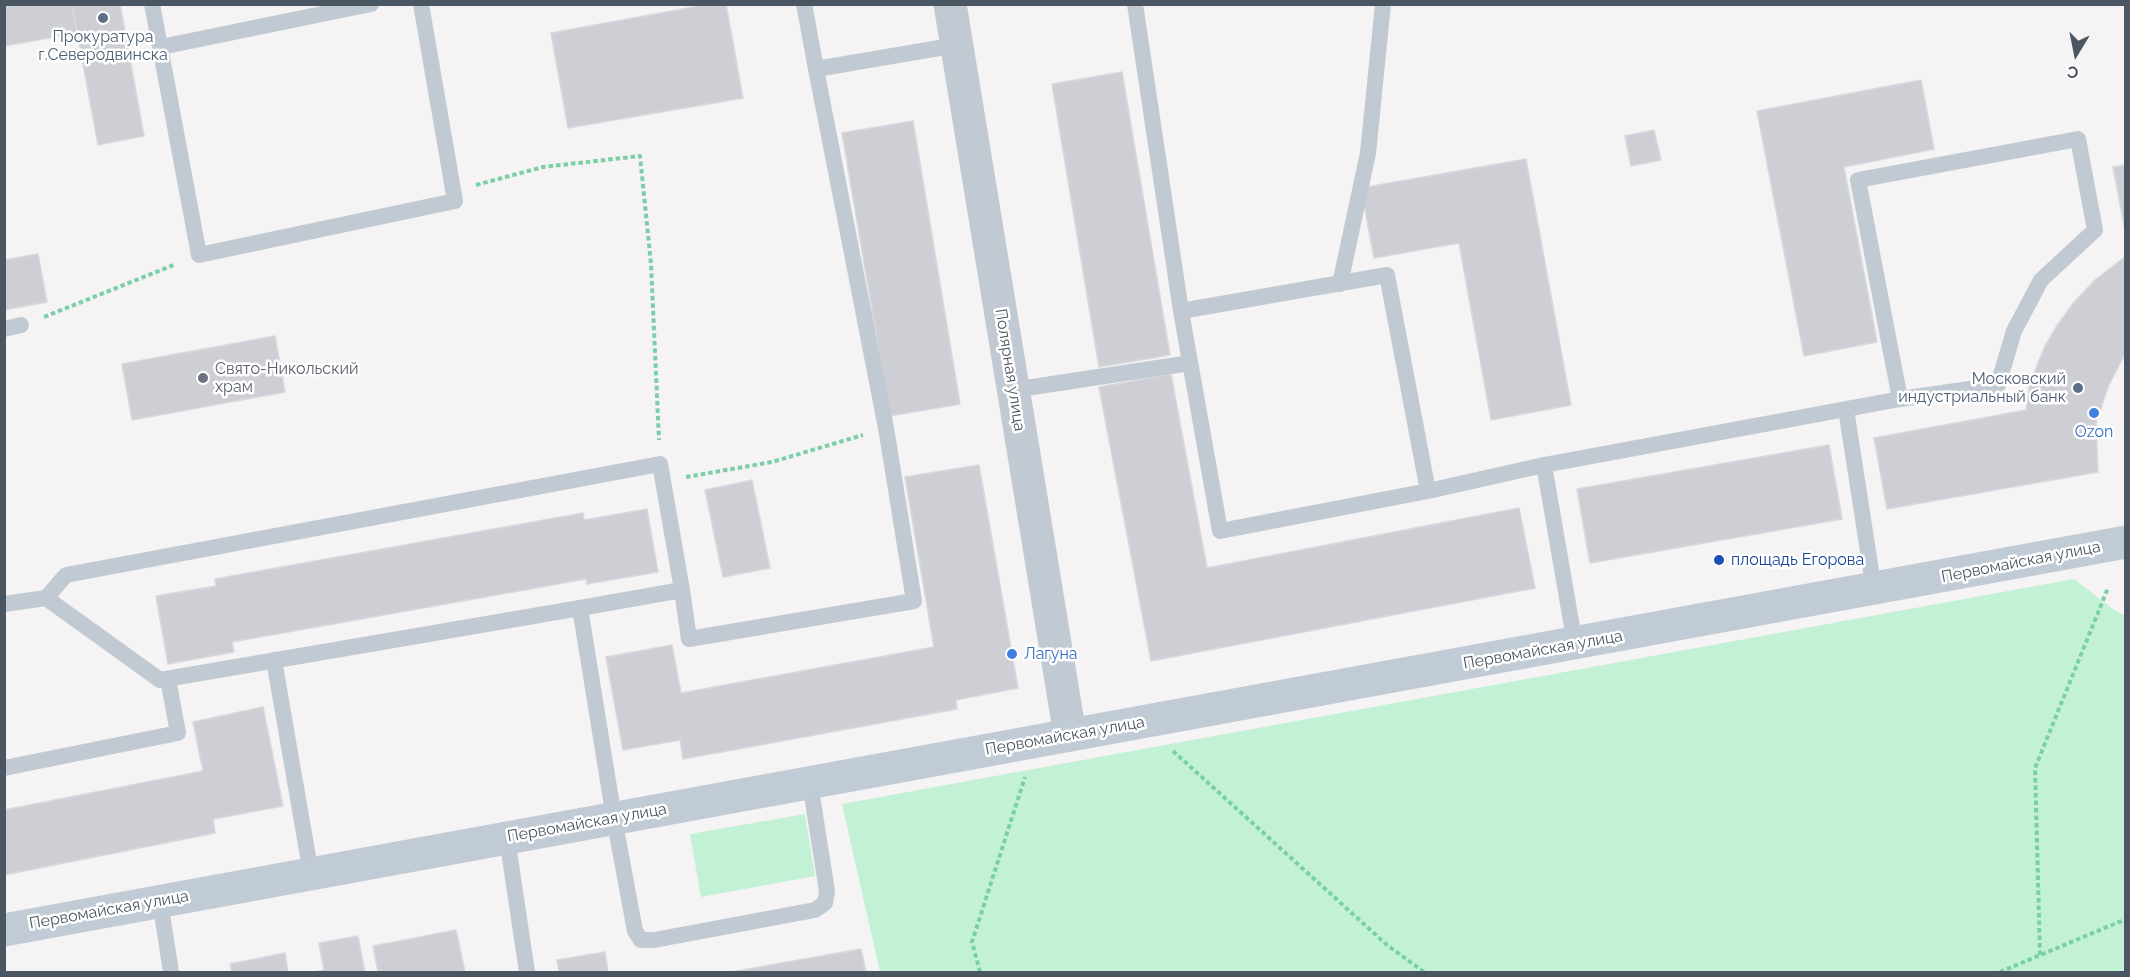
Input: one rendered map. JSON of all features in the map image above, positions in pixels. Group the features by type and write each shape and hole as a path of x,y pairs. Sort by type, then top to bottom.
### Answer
{"street":[{"name":"Полярная улица","path":"950,4 1070,735"},
{"name":"Первомайская улица","path":"4,930 1874,590 2126,542"}],"lane":[{"path":"152,4 199,255 456,201 421,4"},
{"path":"160,47 371,4"},
{"path":"4,604 46,598 66,575 661,472 689,639 914,601 886,428 804,4"},
{"path":"1135,4 1181,310 1220,531 1428,491 1544,465 1900,399 1998,385 2014,331 2041,280 2096,230 2078,139 1858,180 1900,399"},
{"path":"1340,284 1368,153 1383,4"},
{"path":"816,69 957,45"},
{"path":"1181,310 1387,275 1428,491"},
{"path":"1013,390 1190,363"},
{"path":"1846,409 1874,590"},
{"path":"1544,465 1575,644"},
{"path":"46,598 160,680 682,590"},
{"path":"580,608 614,819 635,931 641,940 654,940 815,910 825,903 827,891 810,783"},
{"path":"274,660 311,874"},
{"path":"4,768 178,733 168,679"},
{"path":"507,838 527,972"},
{"path":"160,901 171,972"}],"path":[{"path":"454,191 543,167 640,156 651,264 661,472 772,462 886,428"},
{"path":"13,327 199,255"},
{"path":"2040,955 2035,768 2108,588"},
{"path":"1170,748 1387,945 1424,972"},
{"path":"980,972 972,942 1028,766"},
{"path":"2000,972 2126,919"}],"green space":[{"path":"2074,579 2125,616 2125,972 880,972 842,804"},
{"path":"805,814 815,876 701,897 690,834"}],"building":[{"path":"4,4 72,4 77,33 4,46"},
{"path":"72,4 120,4 144,136 98,145"},
{"path":"710,4 726,4 743,98 568,128 551,33"},
{"path":"1122,72 1170,355 1099,367 1052,84"},
{"path":"1921,80 1934,149 1844,167 1877,342 1804,356 1757,111"},
{"path":"913,121 960,404 890,416 842,133"},
{"path":"1654,130 1661,160 1631,166 1625,136"},
{"path":"1526,159 1571,405 1491,420 1459,243 1374,258 1361,188"},
{"path":"2126,165 2126,236 2113,167"},
{"path":"38,254 47,302 4,310 4,260"},
{"path":"2126,256 2126,352 2108,387 2096,423 2098,472 1887,509 1874,438 2026,410 2030,382 2045,346 2058,324 2095,280"},
{"name":"Свято-Никольский храм","path":"275,336 285,392 132,420 122,364"},
{"path":"1171,374 1207,568 1519,508 1535,588 1151,661 1099,387"},
{"path":"1829,445 1842,519 1590,563 1577,489"},
{"path":"979,465 1018,688 956,700 957,709 683,759 680,740 623,750 606,657 672,645 681,693 934,647 905,477"},
{"path":"752,480 770,568 723,577 705,490"},
{"path":"647,509 658,572 587,584 586,579 232,642 234,652 168,664 156,596 216,586 215,579 583,513 584,520"},
{"path":"263,707 283,806 213,819 215,833 4,875 4,810 203,771 193,722"},
{"path":"456,930 465,972 378,972 373,946"},
{"path":"358,936 365,972 314,972 324,970 319,943"},
{"path":"861,949 866,972 731,972"},
{"path":"605,952 608,972 559,972 557,960"},
{"path":"285,953 288,972 232,972 230,964"}],"place":[{"name":"Прокуратура г.Северодвинска","path":"103,18"},
{"name":"Свято-Никольский храм","path":"203,378"},
{"name":"Московский индустриальный банк","path":"2078,388"},
{"name":"Ozon","path":"2094,413"},
{"name":"площадь Егорова","path":"1719,560"},
{"name":"Лагуна","path":"1012,654"}]}
